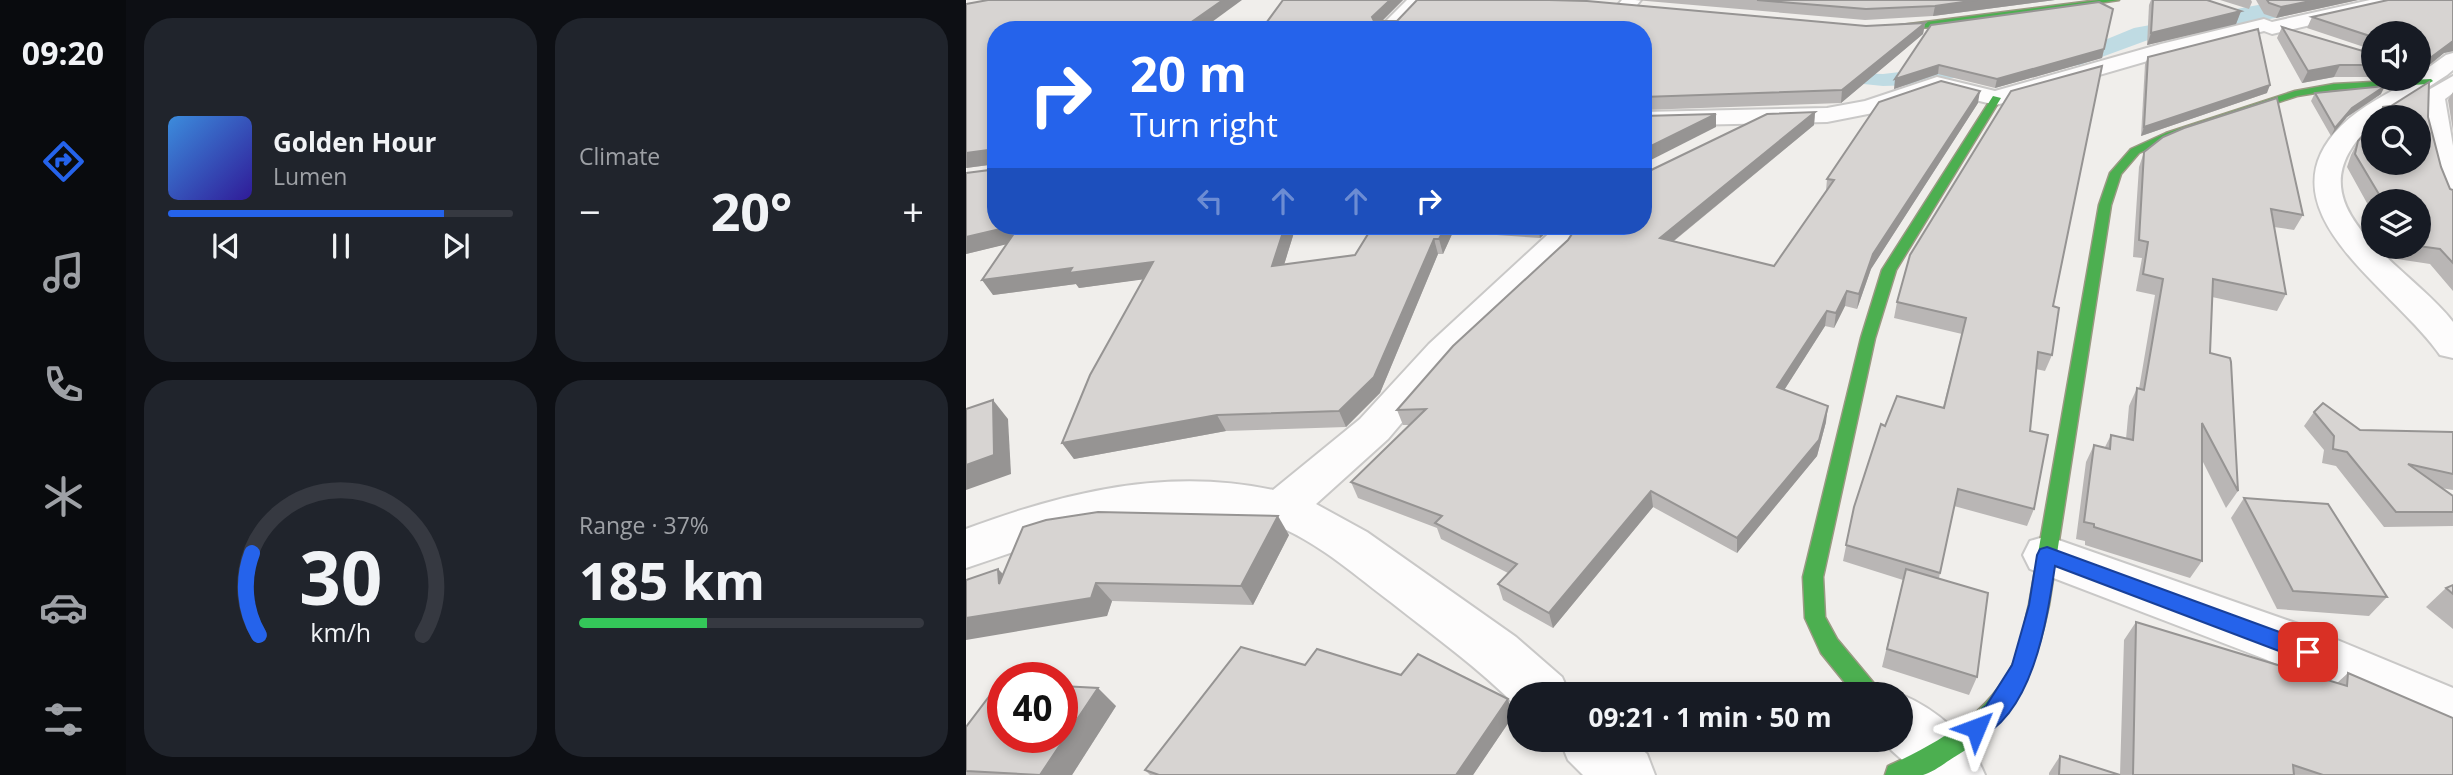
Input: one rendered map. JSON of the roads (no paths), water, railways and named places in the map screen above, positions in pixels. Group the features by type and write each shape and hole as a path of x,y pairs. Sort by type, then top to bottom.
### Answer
{"street":[{"path":"1396,21 1416,0 1430,0"},
{"path":"1652,118 1827,115 1870,107 1937,84 1996,97 2168,48 2264,25 2394,0"},
{"path":"1853,29 1933,25 2105,1"},
{"path":"1623,4 1652,9"},
{"path":"2234,15 2312,41"},
{"path":"2440,75 2433,97 2432,123 2449,166 2443,180 2453,196"},
{"path":"2440,75 2384,103 2339,143 2324,172 2324,190 2329,208 2343,229 2424,307 2453,346"},
{"path":"1923,756 1994,714 2022,669 2039,605 2105,205 2116,173 2135,151 2259,104 2334,87 2440,75"},
{"path":"1858,682 1829,646 1815,618 1813,577 1867,338 1889,270 1996,97"},
{"path":"1712,142 1758,118"},
{"path":"1281,509 1374,429 1443,352 1566,235"},
{"path":"966,549 1026,524 1087,507 1149,500 1226,498 1281,509 1342,540 1508,660 1530,682"},
{"path":"2047,555 2283,642 2453,715"},
{"path":"1601,752 1626,775"}],"water":[{"path":"2285,0 2281,17 2148,40 2080,65 1982,73 1914,85 1883,86 1652,67 1883,74 2078,51 2134,28"}]}
